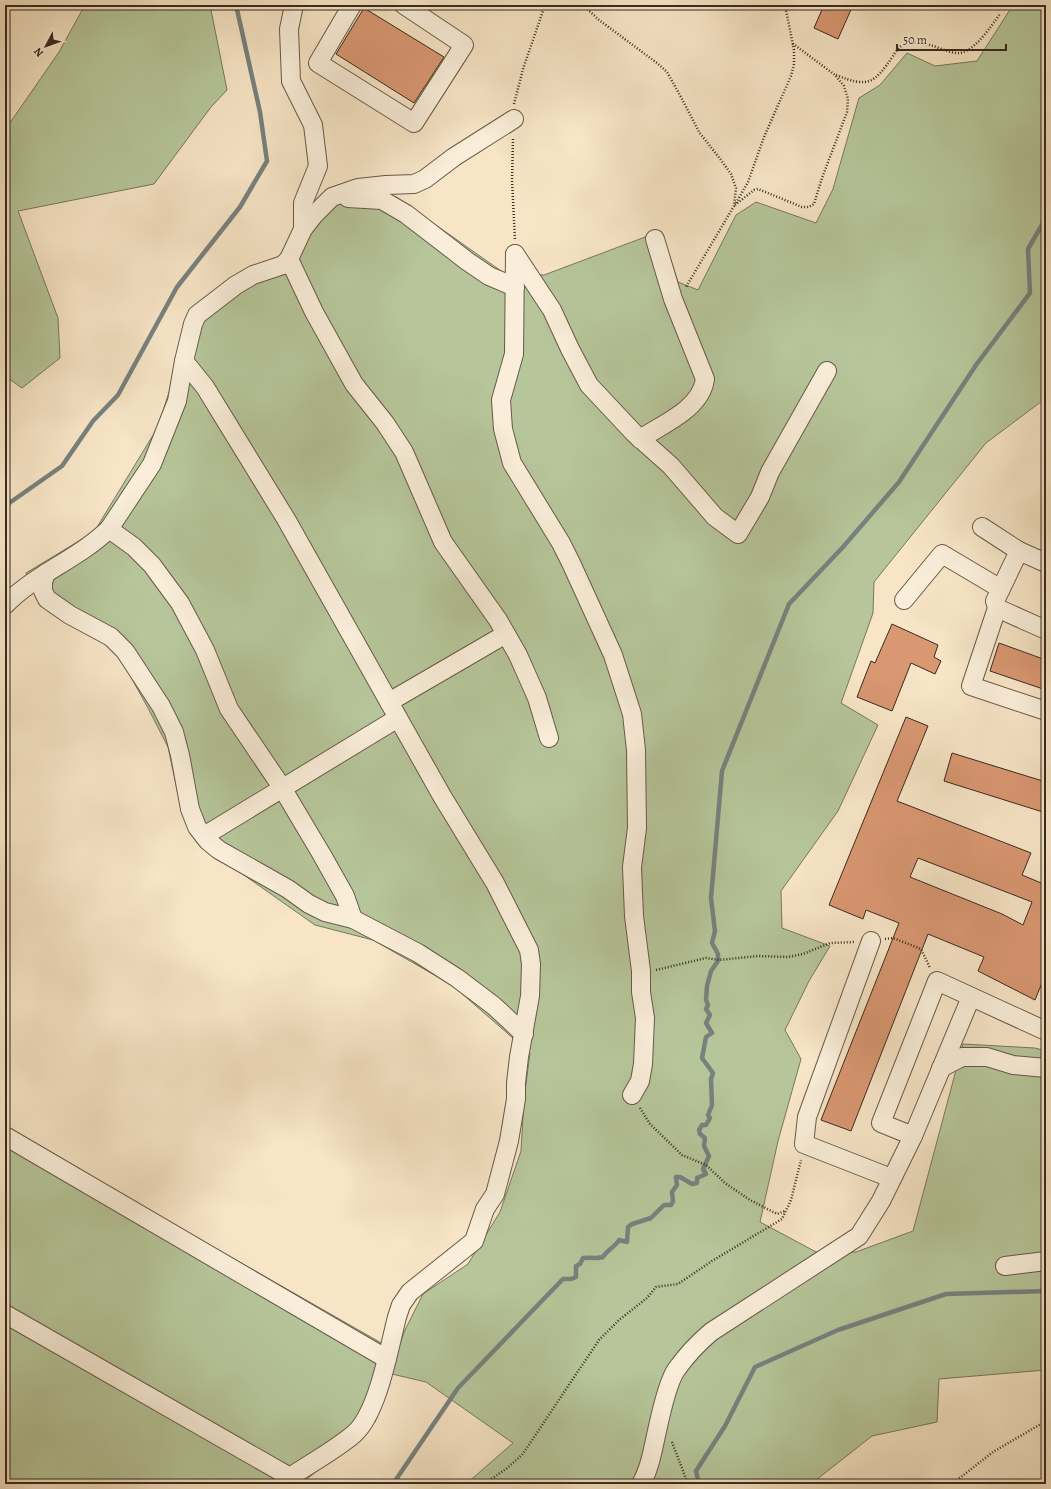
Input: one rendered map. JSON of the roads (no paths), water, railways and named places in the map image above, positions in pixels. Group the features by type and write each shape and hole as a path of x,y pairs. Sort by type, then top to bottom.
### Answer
{"lane":[{"path":"294,5 289,29 291,81 313,125 318,166 303,203 303,229"},
{"path":"352,5 318,63 414,123 464,45 404,5"},
{"path":"5,605 24,588 88,547 109,529 152,464 177,401 184,361 193,324 197,316 236,284 253,275 283,265 289,259 303,229 314,215 332,197 358,188 414,184 425,179 454,157 514,119"},
{"path":"332,197 382,200 406,214 489,276 515,287"},
{"path":"640,438 690,408 704,388 705,379 672,299 655,239"},
{"path":"632,1095 640,1081 644,1064 645,1018 634,916 632,867 637,828 636,750 632,714 613,655 561,543 512,463 503,429 501,400 514,354 515,254 552,310 570,349 590,385 640,438 671,466 715,517 738,534 760,497 770,472 827,371"},
{"path":"289,259 314,312 354,384 385,423 404,452 444,542 498,620 518,655 537,698 549,738"},
{"path":"5,1314 287,1480 355,1433 366,1419 378,1390 401,1305 410,1292 474,1241 485,1209 494,1194 509,1141 516,1099 519,1057 530,996 531,964 529,948 495,883 442,796 286,519 205,387 184,361"},
{"path":"982,527 1019,551 1046,563"},
{"path":"109,529 134,547 152,565 180,603 205,650 229,709 281,786 281,789 337,880 346,896 353,919"},
{"path":"1019,551 995,601 997,608 971,686 1046,711"},
{"path":"904,600 942,554 1001,589"},
{"path":"46,573 43,582 43,591 47,599 70,615 111,637 125,651 160,706 174,732 190,809 197,827 208,841 219,850 288,889 309,904 325,912 353,919 418,953 456,978 494,1006 524,1034"},
{"path":"997,608 1046,630"},
{"path":"389,702 506,634"},
{"path":"204,836 398,718"},
{"path":"872,941 807,1117 804,1144 891,1178"},
{"path":"913,1136 881,1123 937,981 1046,1031"},
{"path":"641,1484 652,1457 661,1414 675,1371 699,1342 711,1332 859,1236 881,1201 913,1136 971,997"},
{"path":"941,1068 962,1057 987,1057 1013,1065 1046,1068"},
{"path":"5,1136 387,1359"},
{"path":"1005,1266 1046,1261"}],"waterway":[{"path":"5,506 62,466 93,421 118,395 177,287 240,207 267,161 260,112 236,5"},
{"path":"393,1484 458,1388 563,1279 571,1279 576,1277 576,1266 580,1264 583,1258 603,1257 619,1240 627,1242 628,1227 632,1224 651,1218 664,1205 671,1205 673,1201 672,1192 677,1185 676,1177 680,1177 692,1184 697,1183 697,1178 706,1174 703,1169 709,1156 704,1146 705,1138 700,1134 699,1130 702,1125 706,1125 710,1118 708,1115 712,1105 711,1079 713,1073 702,1058 706,1037 712,1033 706,1023 710,1015 706,1009 708,1005 706,1000 707,986 711,971 718,961 718,954 712,943 715,931 711,898 722,771 789,604 843,547 899,482 976,365 1030,293 1028,249 1046,218"},
{"path":"699,1484 696,1471 725,1426 755,1367 838,1330 946,1294 1046,1291"}]}
